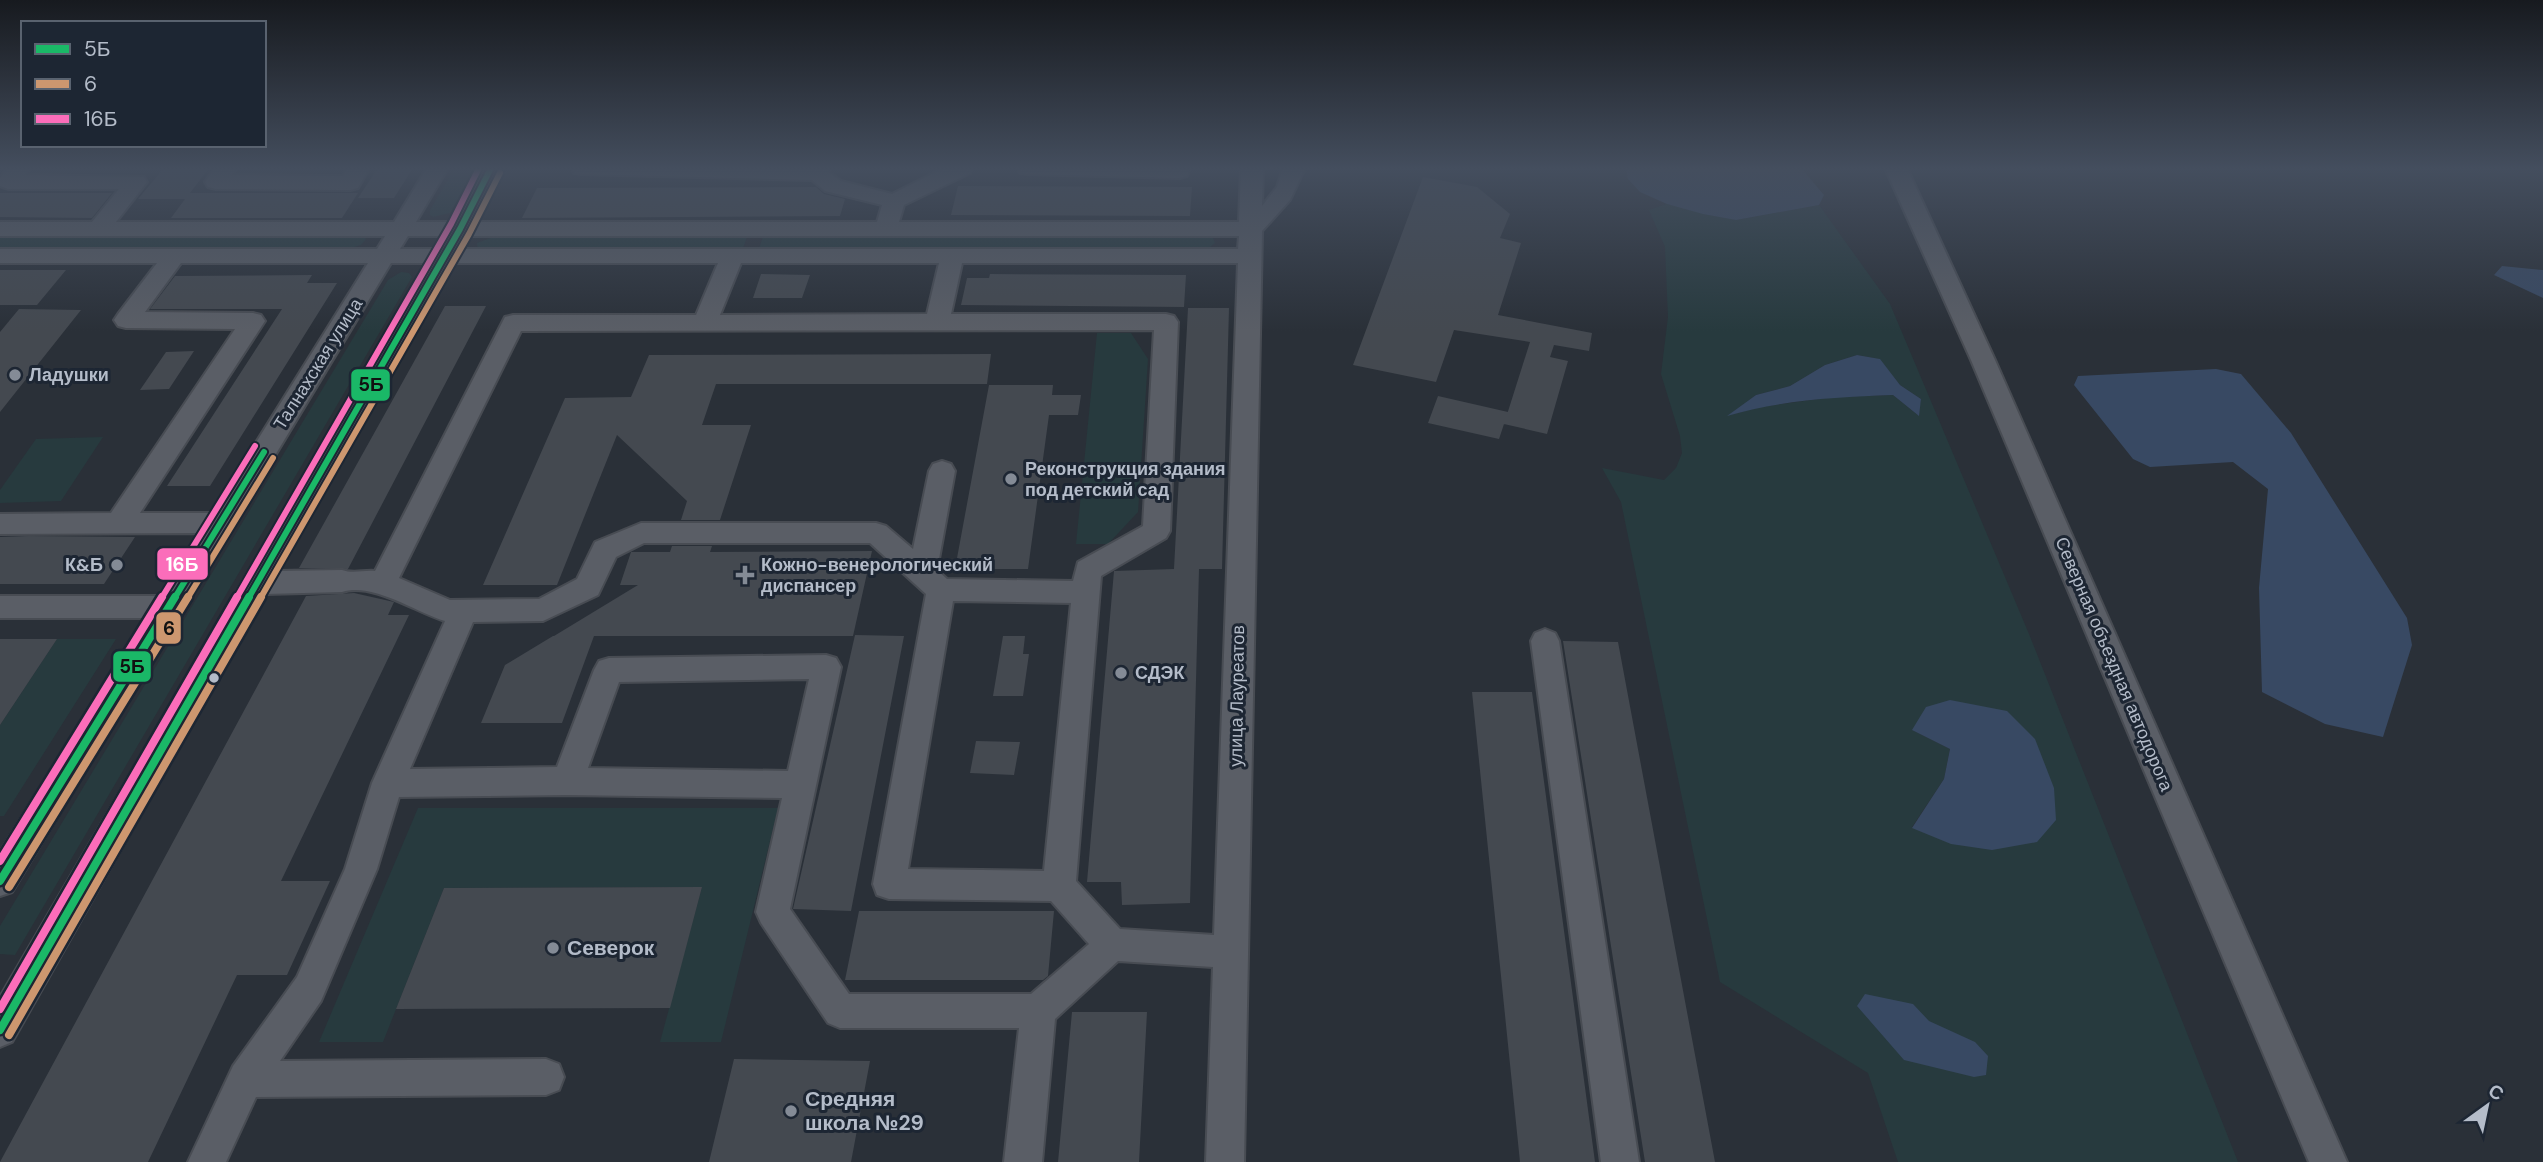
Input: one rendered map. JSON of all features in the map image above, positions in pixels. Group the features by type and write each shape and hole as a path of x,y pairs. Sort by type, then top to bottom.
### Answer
{"street":[{"path":"98,229 103,222"},
{"name":"Талнахская улица","path":"0,881 406,222"},
{"path":"0,1030 463,222"},
{"path":"886,230 888,222"},
{"name":"улица Лауреатов","path":"1225,1162 1250,222"},
{"path":"1249,242 1264,222"},
{"name":"Северная объездная автодорога","path":"1920,222 1983,360 2328,1162"},
{"path":"0,229 886,230 1249,242"},
{"path":"0,256 952,256 1249,242"},
{"path":"119,523 253,321 126,320 175,256"},
{"path":"705,322 733,256"},
{"path":"937,322 952,256"},
{"path":"362,582 513,323 1166,322 1156,531 1088,570 1059,886 1112,946"},
{"path":"942,471 931,582 889,884 1059,886"},
{"path":"0,524 220,523"},
{"path":"257,583 362,582 448,611 543,610 588,587 605,550 641,533 876,533 931,582 1086,592"},
{"path":"0,607 169,607"},
{"path":"207,1162 246,1080 309,989 361,869 388,783 464,611"},
{"path":"1545,640 1620,1162"},
{"path":"567,781 609,670 826,667 773,912 840,1011 1038,1011 1112,946 1230,952"},
{"path":"388,783 567,781 800,785"},
{"path":"1023,1162 1038,1011"},
{"path":"246,1080 546,1077"}],"green space":[{"path":"1654,222 1831,222 1890,304 2029,634 2238,1162 1898,1162 1868,1073 1720,982 1621,502 1602,468 1664,480 1676,468 1682,453 1680,436 1661,374 1668,317 1665,247","holes":["1857,355 1879,359 1900,385 1921,399 1918,415 1893,395 1833,397 1760,407 1729,415 1756,395 1790,386 1825,365","1912,730 2054,788 1912,827 1944,779 1950,749"]},
{"path":"0,235 363,235 366,239 361,245 351,248 0,250"},
{"path":"1206,235 1213,238 1215,243 1206,250 758,251 763,237"},
{"path":"493,237 747,237 742,251 478,250 477,243"},
{"path":"401,272 409,273 412,277 15,955 0,954 0,926 388,280"},
{"path":"1097,333 1131,333 1148,359 1138,512 1108,544 1076,544"},
{"path":"103,437 61,501 0,503 0,490 36,439"},
{"path":"57,639 116,639 4,816 0,816 0,725"},
{"path":"418,808 778,808 721,1042 660,1042 702,887 444,888 383,1042 319,1042"}],"water":[{"path":"2502,266 2543,270 2543,298 2494,275"},
{"path":"1857,355 1880,359 1900,385 1921,399 1919,416 1893,395 1788,403 1727,416 1756,395 1790,386 1825,365"},
{"path":"2216,369 2241,374 2291,433 2407,618 2412,645 2383,737 2325,724 2262,692 2259,588 2268,489 2233,462 2150,467 2133,459 2074,385 2078,376"},
{"path":"1950,700 2007,711 2035,739 2054,788 2056,820 2037,842 1992,850 1951,844 1912,828 1944,779 1950,749 1912,730 1926,707"},
{"path":"1865,994 1913,1004 1929,1021 1975,1042 1988,1056 1986,1075 1974,1077 1904,1060 1857,1006"}],"building":[{"path":"1406,222 1507,222 1500,238 1521,243 1498,315 1592,333 1589,351 1554,345 1550,357 1568,361 1547,434 1504,424 1530,342 1454,330 1436,382 1353,365"},
{"path":"0,270 66,270 37,305 0,305"},
{"path":"761,274 810,275 802,298 753,298"},
{"path":"990,274 1186,275 1184,307 961,305 967,278 989,278"},
{"path":"312,275 307,283 337,283 210,486 167,486 282,309 150,309 175,276"},
{"path":"445,306 486,306 348,569 299,568"},
{"path":"1188,308 1229,308 1222,569 1199,569 1190,903 1122,905 1121,882 1087,882 1114,571 1174,569"},
{"name":"Ладушки","path":"19,309 81,310 0,412 0,332"},
{"path":"194,351 169,389 140,390 166,352"},
{"path":"991,354 987,384 716,384 702,425 751,425 720,520 681,520 687,501 617,435 557,585 483,585 565,398 631,397 649,355"},
{"path":"989,385 1053,385 1052,395 1081,395 1078,415 1049,415 1028,569 955,569"},
{"path":"1438,396 1508,412 1499,439 1428,423"},
{"path":"0,537 135,537 104,584 0,584"},
{"name":"Кожно-венерологический диспансер","path":"672,546 712,546 710,552 872,551 853,636 594,636 562,723 481,723 505,665 638,585 620,585 631,552 670,552"},
{"path":"354,593 394,602 388,615 409,615 281,881 330,881 287,975 237,975 148,1162 0,1162 306,596"},
{"path":"855,635 904,636 851,911 793,909"},
{"path":"1003,636 1025,636 1023,654 1029,654 1023,696 993,696"},
{"path":"0,639 57,639 0,725"},
{"path":"1563,641 1618,642 1715,1162 1645,1162"},
{"path":"1472,692 1532,692 1595,1162 1520,1162"},
{"path":"976,741 1020,742 1014,775 970,773"},
{"name":"Северок","path":"702,887 670,1008 396,1009 444,888"},
{"path":"859,911 1054,911 1048,976 1043,980 845,980"},
{"path":"1072,1012 1147,1012 1139,1162 1058,1162"},
{"name":"Средняя школа №29","path":"734,1059 870,1061 851,1162 709,1162"}],"transit line":[{"name":"16Б","path":"0,1009 452,222"},
{"name":"5Б","path":"0,1030 463,222"},
{"name":"6","path":"9,1035 475,222"},
{"name":"16Б","path":"0,861 255,446"},
{"name":"5Б","path":"0,881 264,452"},
{"name":"6","path":"9,887 273,458"}],"place":[{"name":"Ладушки","path":"15,375"},
{"name":"Реконструкция здания под детский сад","path":"1011,479"},
{"name":"К&Б","path":"117,565"},
{"name":"Кожно-венерологический диспансер","path":"745,575"},
{"name":"СДЭК","path":"1121,673"},
{"name":"Северок","path":"553,948"},
{"name":"Средняя школа №29","path":"791,1111"}]}
